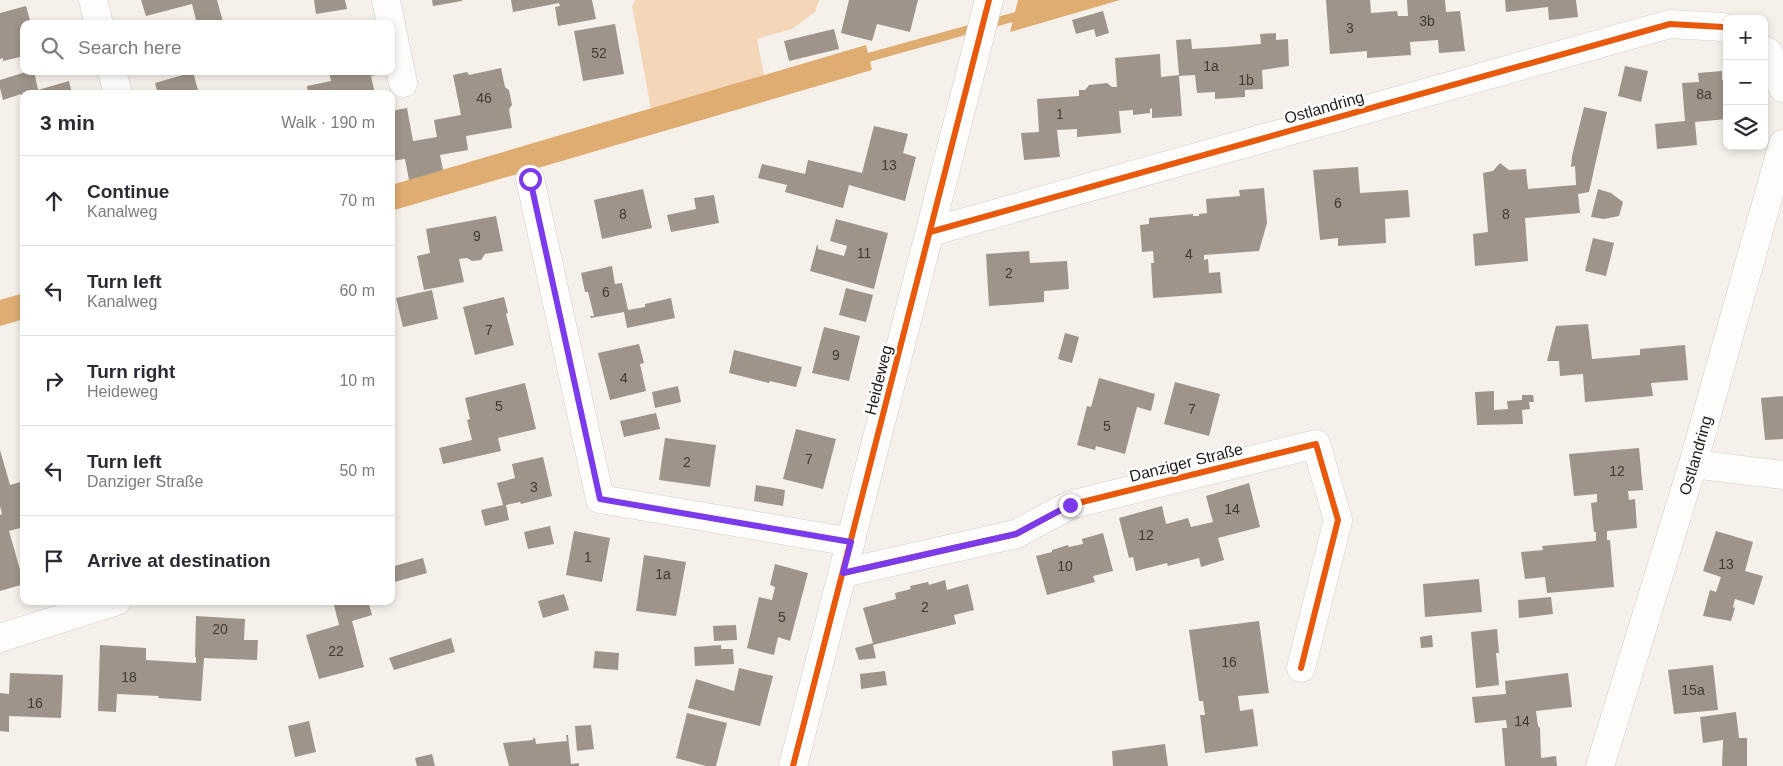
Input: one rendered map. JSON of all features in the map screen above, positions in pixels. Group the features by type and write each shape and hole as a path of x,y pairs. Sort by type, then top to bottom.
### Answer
{"street":[{"path":"93,0 98,20"},
{"path":"386,0 390,20"},
{"name":"Heideweg","path":"793,766 989,0"},
{"name":"Ostlandring","path":"930,232 1670,24 1723,27"},
{"path":"395,42 404,82"},
{"path":"1768,52 1783,88"},
{"path":"113,75 117,90"},
{"name":"Ostlandring","path":"1600,766 1693,464 1783,144"},
{"path":"530,179 600,499 851,542"},
{"name":"Danziger Straße","path":"843,573 1016,534 1070,505 1316,444 1338,520 1301,668"},
{"path":"1693,464 1783,475"},
{"path":"0,638 104,605"}],"shaded area":[{"path":"635,0 819,0 815,12 792,29 757,39 764,75 651,109 632,6"},
{"path":"1018,0 1120,0 1010,32"},
{"path":"866,45 872,70 395,210 395,184"},
{"path":"20,294 20,320 0,326 0,300"}],"building":[{"path":"141,0 217,0 222,20 196,20 192,4 146,16"},
{"path":"314,0 345,0 347,9 316,14"},
{"path":"432,0 462,0 462,1 433,6"},
{"path":"511,0 592,0 596,19 558,26 555,7 560,6 559,3 513,12"},
{"path":"849,0 918,0 910,32 877,24 872,41 841,33"},
{"path":"1326,0 1370,0 1371,13 1397,11 1398,16 1408,16 1407,0 1445,0 1446,12 1460,11 1465,51 1439,53 1438,40 1410,42 1411,55 1367,58 1367,51 1330,54"},
{"path":"1505,0 1576,0 1578,17 1549,20 1548,7 1506,12"},
{"path":"26,6 30,20 20,20 20,57 3,61 3,58 0,59 0,13"},
{"path":"1103,11 1109,33 1096,37 1094,29 1076,34 1072,20"},
{"path":"615,24 624,74 583,81 574,31"},
{"path":"834,29 839,49 789,61 784,41"},
{"path":"1276,33 1276,40 1288,39 1289,66 1262,70 1263,89 1245,90 1245,97 1215,99 1215,92 1197,93 1195,75 1179,76 1182,116 1152,118 1152,108 1150,113 1133,115 1133,110 1119,111 1121,133 1077,137 1077,129 1057,130 1060,157 1024,160 1021,133 1039,132 1037,99 1079,96 1079,90 1085,90 1089,85 1107,83 1112,87 1117,87 1115,58 1160,54 1161,77 1179,75 1176,40 1191,39 1192,49 1226,47 1261,44 1260,34"},
{"path":"1625,66 1648,71 1641,102 1618,96"},
{"path":"501,68 505,87 509,90 512,105 509,109 512,128 466,136 468,150 440,155 443,170 409,180 405,159 395,160 395,110 407,108 413,141 437,137 434,120 461,115 453,75 467,72 469,75"},
{"path":"1722,71 1723,119 1695,122 1697,145 1657,149 1655,124 1685,121 1682,83 1699,82 1698,73"},
{"path":"20,74 35,75 38,90 20,90 20,94 3,100 0,80"},
{"path":"183,75 194,75 198,90 157,90 155,83"},
{"path":"330,75 376,75 371,76 374,90 308,90 307,86 331,81"},
{"path":"69,81 71,90 38,90"},
{"path":"1584,107 1607,112 1589,192 1578,194 1580,213 1525,218 1528,261 1475,266 1473,234 1488,232 1483,173 1493,171 1500,163 1509,170 1526,169 1528,189 1576,185 1575,166 1571,167 1572,156"},
{"path":"874,126 908,134 903,153 916,157 905,201 849,185 843,208 785,192 787,185 758,178 762,164 805,174 808,160 862,173"},
{"path":"1358,167 1360,193 1408,190 1410,217 1385,219 1386,243 1338,246 1338,238 1320,240 1313,170"},
{"path":"1264,188 1267,223 1259,251 1204,255 1204,260 1208,259 1209,273 1220,272 1222,293 1153,298 1151,263 1154,263 1153,251 1142,252 1140,225 1149,224 1149,218 1193,214 1193,216 1199,216 1199,214 1207,213 1206,199 1240,196 1239,190"},
{"path":"643,189 652,228 602,239 594,200"},
{"path":"1598,189 1611,193 1623,202 1619,216 1604,219 1591,217"},
{"path":"714,195 719,223 671,232 667,215 696,209 694,198"},
{"path":"496,216 503,251 485,254 481,260 459,259 464,282 424,290 417,256 430,253 426,229"},
{"path":"836,219 888,233 874,289 810,271 817,245 818,249 844,256 847,246 830,241"},
{"path":"1593,238 1614,243 1606,276 1585,271"},
{"path":"1029,251 1030,263 1067,261 1069,289 1044,291 1044,302 989,306 986,254"},
{"path":"612,266 615,284 622,283 628,310 645,307 645,304 671,298 675,318 627,328 624,312 591,318 590,316 594,316 588,292 585,292 581,273"},
{"path":"846,288 873,295 866,322 839,315"},
{"path":"432,290 438,319 403,327 396,298"},
{"path":"504,297 508,313 506,314 514,345 475,355 463,307"},
{"path":"1588,324 1592,359 1640,355 1640,349 1685,345 1688,380 1651,383 1653,396 1585,402 1583,374 1560,376 1559,361 1547,361 1556,326"},
{"path":"824,327 860,336 849,381 812,373"},
{"path":"1065,333 1079,337 1072,363 1058,359"},
{"path":"639,344 644,363 640,364 646,391 610,400 598,353"},
{"path":"734,350 802,367 796,387 770,381 769,383 729,373"},
{"path":"1099,378 1155,394 1151,411 1137,407 1125,454 1096,446 1095,450 1077,445 1087,406 1091,407"},
{"path":"1175,382 1220,394 1209,436 1164,424"},
{"path":"525,383 536,429 498,438 501,451 443,464 439,448 472,440 467,420 470,419 465,398"},
{"path":"678,386 681,402 655,408 652,392"},
{"path":"1494,391 1494,410 1508,409 1507,401 1522,400 1522,395 1533,395 1534,402 1529,402 1530,409 1522,410 1523,424 1477,425 1475,392"},
{"path":"1783,396 1783,439 1765,440 1761,398"},
{"path":"656,413 660,429 624,437 620,421"},
{"path":"796,429 836,439 823,489 783,479"},
{"path":"665,438 716,445 710,487 659,480"},
{"path":"1639,448 1643,490 1628,491 1629,500 1635,499 1637,528 1607,531 1607,540 1610,540 1614,587 1547,593 1545,577 1525,579 1521,552 1543,550 1542,546 1596,541 1591,503 1597,502 1597,494 1574,496 1569,454"},
{"path":"0,450 10,485 20,482 20,528 9,531 20,570 20,585 0,591 0,515 2,514 0,506"},
{"path":"543,457 552,496 521,504 520,502 506,505 509,520 485,526 481,510 503,505 497,483 515,478 512,464"},
{"path":"1249,483 1260,527 1218,538 1224,560 1201,567 1199,558 1168,566 1167,563 1136,571 1133,557 1129,558 1119,518 1162,506 1166,524 1188,518 1191,527 1213,522 1206,496"},
{"path":"756,485 785,490 783,506 754,501"},
{"path":"550,526 554,544 528,549 524,532"},
{"path":"574,531 610,538 602,582 566,575"},
{"path":"1716,531 1753,542 1745,571 1763,576 1754,605 1735,599 1733,607 1735,608 1731,621 1703,616 1710,590 1716,592 1721,577 1703,571"},
{"path":"1103,533 1113,571 1093,576 1095,582 1047,595 1036,556 1068,545 1069,547 1083,544 1082,539"},
{"path":"644,555 686,562 676,616 636,611"},
{"path":"423,558 427,573 395,582 395,566"},
{"path":"775,564 808,573 790,641 778,637 774,655 747,648 759,597 772,600 775,587 770,585"},
{"path":"1479,579 1482,612 1425,617 1423,584"},
{"path":"945,580 947,590 968,584 974,610 954,615 956,624 873,645 876,658 859,660 855,648 873,643 863,608 896,599 895,593 911,589 910,586 928,582 929,585"},
{"path":"564,594 569,610 543,618 538,601"},
{"path":"1551,597 1553,614 1519,618 1518,600"},
{"path":"334,605 369,605 372,615 352,621 364,667 319,679 306,635 339,625"},
{"path":"196,616 245,619 244,640 258,640 257,660 204,658 201,701 117,694 116,712 98,711 100,645 146,648 146,660 196,663"},
{"path":"1259,621 1269,693 1238,696 1240,711 1253,709 1258,746 1205,753 1200,715 1205,715 1203,701 1199,701 1189,630"},
{"path":"736,625 737,640 714,641 713,626"},
{"path":"1497,629 1499,653 1496,653 1499,685 1476,688 1471,632"},
{"path":"1432,635 1433,647 1421,648 1420,637"},
{"path":"451,638 455,652 394,670 389,658"},
{"path":"721,645 721,649 733,649 734,664 695,666 694,647"},
{"path":"595,651 619,653 618,670 593,668"},
{"path":"1713,665 1718,710 1674,714 1668,670"},
{"path":"739,668 773,676 760,726 688,708 696,679 734,691"},
{"path":"885,671 887,685 861,689 860,674"},
{"path":"10,673 63,675 61,718 9,716 9,732 0,731 0,693 9,694"},
{"path":"1568,673 1572,707 1536,711 1540,728 1541,758 1556,756 1557,766 1505,766 1502,728 1507,728 1506,720 1475,723 1472,697 1506,694 1505,681"},
{"path":"1736,712 1739,738 1747,738 1747,766 1722,766 1723,740 1703,743 1700,717"},
{"path":"687,713 727,723 716,766 706,766 676,758"},
{"path":"309,721 316,752 295,757 288,726"},
{"path":"591,725 594,749 577,751 575,726"},
{"path":"566,735 568,735 571,764 579,763 579,766 509,766 503,743 533,740 533,738 535,738 536,744 567,741"},
{"path":"1165,744 1168,766 1113,766 1112,751"},
{"path":"432,754 435,766 417,766 415,758"}],"waterway":[{"path":"859,60 1025,14"}],"cycle path":[{"path":"793,766 989,0"},
{"path":"930,232 1670,24 1723,27"},
{"path":"843,573 1016,534 1070,505 1316,444 1338,520 1301,668"}],"route":[{"path":"530,179 600,499 851,542 843,573 1016,534 1070,505"}]}
